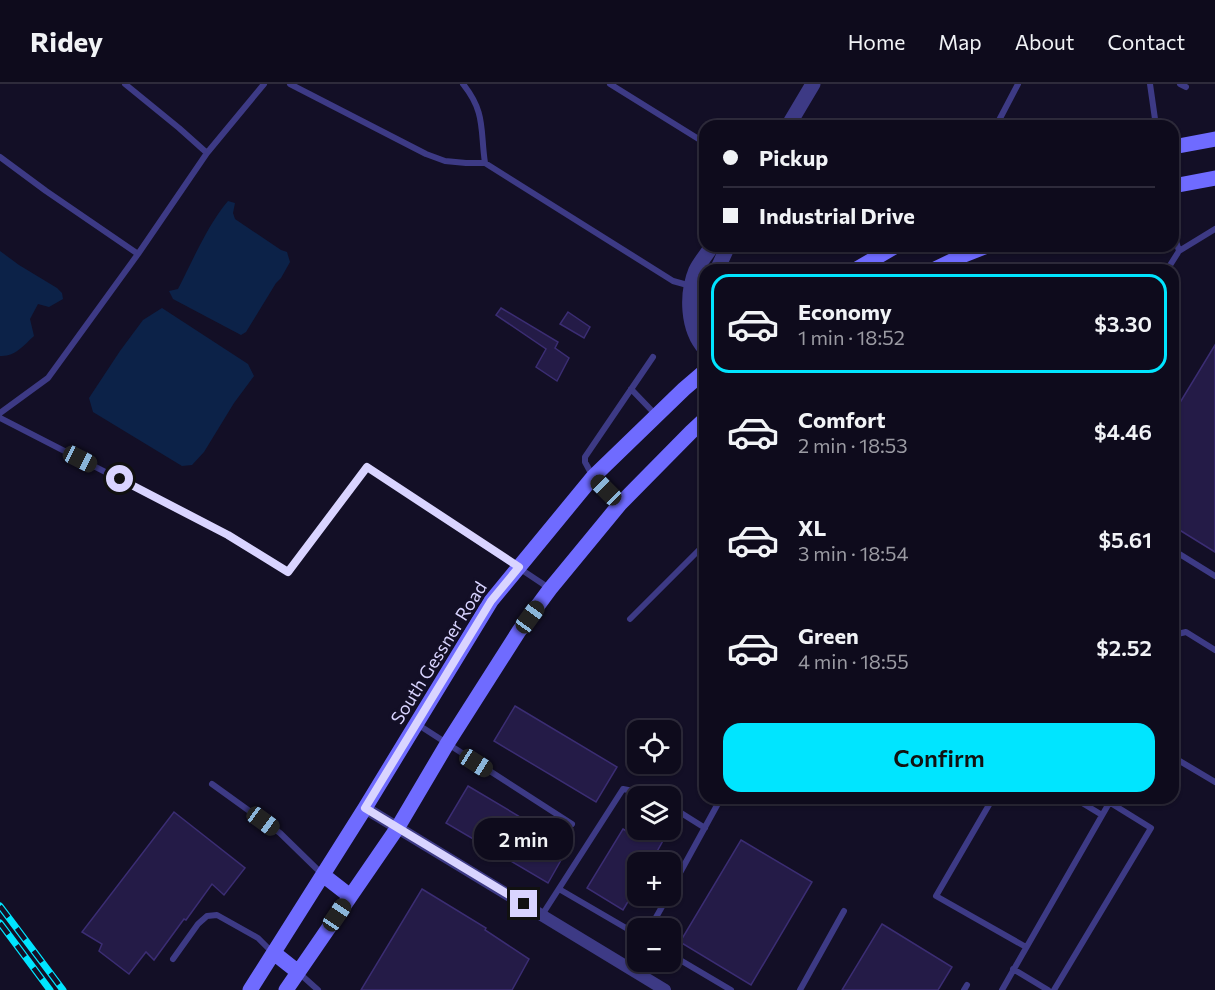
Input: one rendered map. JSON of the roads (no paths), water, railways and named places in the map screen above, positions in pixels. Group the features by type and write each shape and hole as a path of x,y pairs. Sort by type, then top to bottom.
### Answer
{"main road":[{"path":"1179,146 1215,139"},
{"path":"1179,185 1215,178"},
{"path":"865,264 886,252"},
{"path":"945,264 972,252"},
{"name":"South Gessner Road","path":"250,990 365,808 491,601 593,477 699,376"},
{"path":"286,990 398,828 447,744 519,631 550,589 620,504 699,425"},
{"path":"593,477 620,504"},
{"path":"323,874 350,896"},
{"path":"274,953 298,972"}],"street":[{"path":"792,120 813,84"},
{"path":"699,266 697,269 698,287 690,303 694,330 699,339"},
{"path":"365,808 627,967"},
{"path":"636,972 665,990"}],"lane":[{"path":"125,84 207,153"},
{"path":"0,413 48,378 138,254 207,153 264,84"},
{"path":"290,84 426,154 445,161 485,163 673,281 698,287"},
{"path":"463,84 478,106 485,163"},
{"path":"610,84 699,139"},
{"path":"999,120 1018,84"},
{"path":"1150,84 1155,120"},
{"path":"0,157 138,254"},
{"path":"1179,251 1215,229"},
{"path":"593,477 585,462 585,457 653,357"},
{"path":"631,389 656,416"},
{"path":"0,418 228,535 288,572 367,467 550,589"},
{"path":"630,619 699,550"},
{"path":"1179,554 1215,576"},
{"path":"1179,634 1186,632 1215,650"},
{"path":"417,724 572,824"},
{"path":"1179,761 1215,782"},
{"path":"212,784 280,833 323,874"},
{"path":"542,915 622,789 627,790"},
{"path":"681,871 718,804"},
{"path":"990,804 936,897 1026,947"},
{"path":"1084,804 1102,815"},
{"path":"1002,990 1109,804"},
{"path":"1054,990 1151,828 1117,804"},
{"path":"681,813 705,828"},
{"path":"560,889 627,929"},
{"path":"800,990 844,911"},
{"path":"172,959 198,924 207,916 217,915 258,938 274,953"},
{"path":"681,960 731,990"},
{"path":"1014,969 1048,990"},
{"path":"298,972 318,990"}],"water":[{"path":"228,201 235,203 233,213 235,219 287,252 290,262 246,332 241,335 173,299 169,291 178,289 207,232"},
{"path":"0,251 57,288 62,293 63,299 49,307 38,304 30,319 34,336 14,353 5,356 0,356"},
{"path":"162,308 248,364 254,376 234,403 204,452 192,465 182,466 93,412 89,398 143,320"}],"railway":[{"path":"0,906 63,990"},
{"path":"0,923 50,990"}]}
